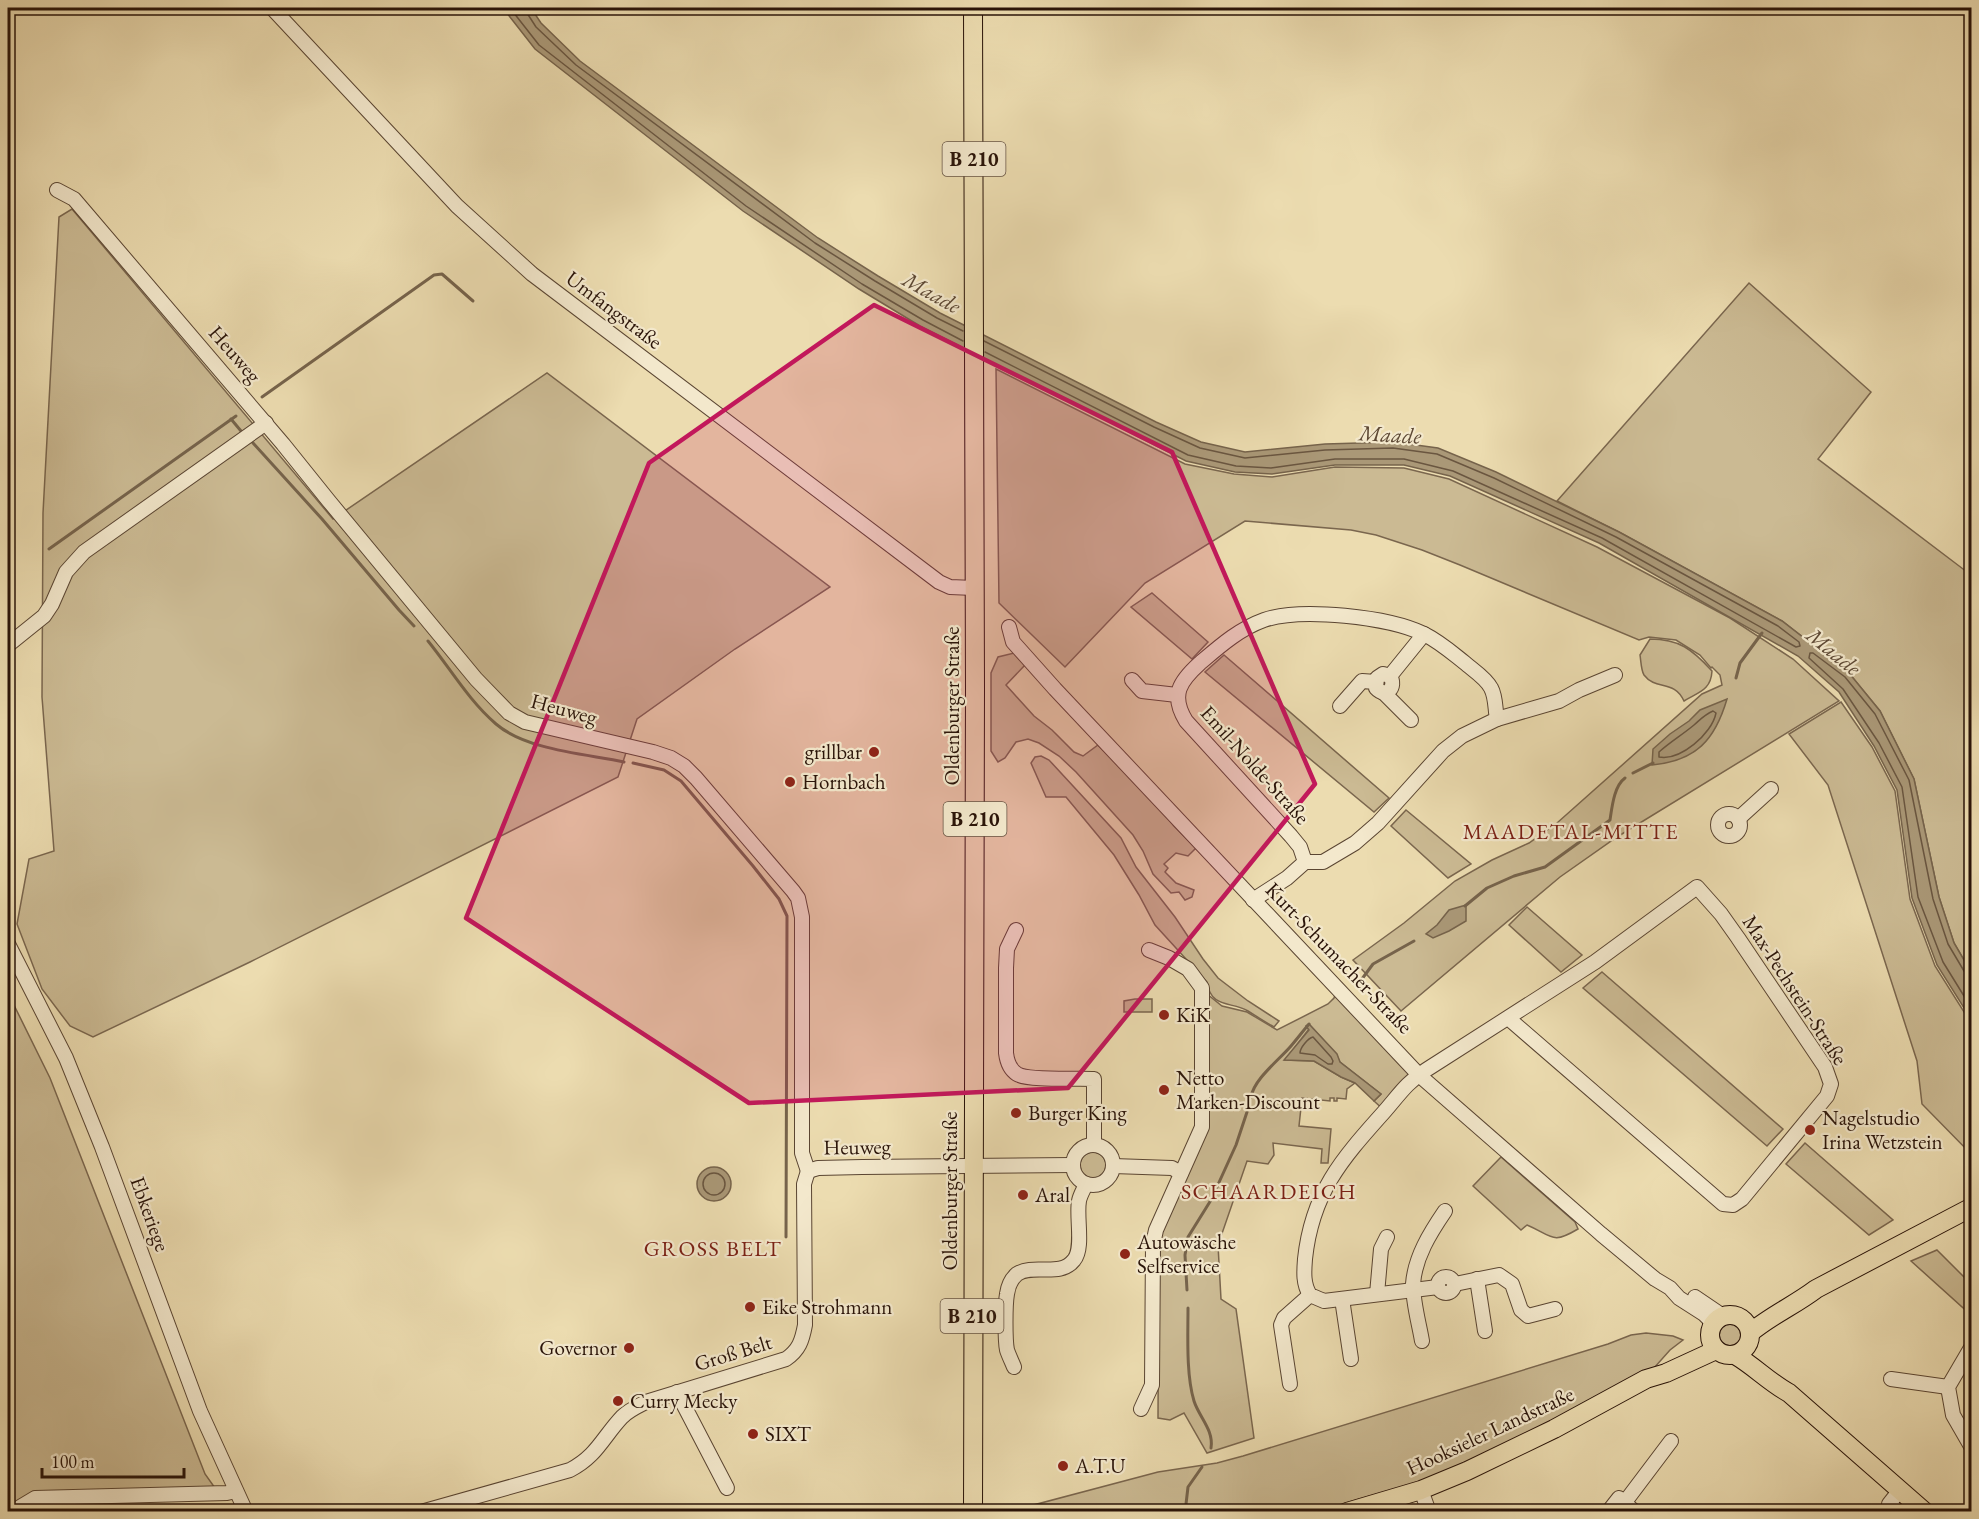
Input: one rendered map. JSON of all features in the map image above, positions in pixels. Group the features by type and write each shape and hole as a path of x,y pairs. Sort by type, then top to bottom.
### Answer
{"main road":[{"name":"Oldenburger Straße","path":"973,8 975,868 973,1512"},
{"path":"1925,1512 1789,1393 1749,1364 1744,1338 1732,1315 1715,1332 1725,1355 1744,1338 1762,1312 1794,1295 1816,1289 1971,1207"},
{"name":"Hooksieler Landstraße","path":"1347,1512 1421,1490 1519,1447 1646,1379 1666,1373 1715,1332"}],"street":[{"name":"Umfangstraße","path":"272,8 457,206 532,274 939,582 950,587 974,588"},
{"name":"Heuweg","path":"57,190 74,199 266,423 476,679 509,713 525,722 653,752 671,758 684,766 746,834 793,891 798,898 802,917 802,1153 808,1171 818,1168 862,1167 1073,1165"},
{"path":"8,645 44,616 66,572 84,552 266,423"},
{"name":"Emil-Nolde-Straße","path":"1305,862 1296,842 1180,713 1177,695 1183,681 1239,631 1265,620 1301,614 1391,622 1424,634 1446,646 1491,686 1497,719"},
{"name":"Kurt-Schumacher-Straße","path":"1009,627 1012,642 1419,1075 1595,1230 1655,1279 1670,1288 1683,1290 1715,1332"},
{"path":"1380,688 1379,675 1390,676 1424,634"},
{"path":"1253,900 1287,878 1305,862 1323,862 1355,843 1378,823 1443,751 1462,736 1497,719 1559,700 1615,675"},
{"name":"Emil-Nolde-Straße","path":"1132,680 1142,691 1177,695"},
{"path":"1340,706 1362,681 1380,688 1411,720"},
{"path":"1738,819 1771,789"},
{"name":"Max-Pechstein-Straße","path":"1310,1295 1305,1280 1306,1250 1313,1215 1322,1193 1332,1175 1405,1085 1419,1075 1595,962 1697,887 1721,914 1780,998 1825,1067 1831,1083 1827,1096 1742,1199 1733,1205 1723,1204 1508,1018"},
{"path":"1016,930 1007,949 1006,1053 1008,1063 1020,1076 1031,1078 1094,1078 1094,1145"},
{"name":"Ebkeriege","path":"8,944 66,1058 102,1147 200,1411 246,1509"},
{"path":"1141,1409 1152,1385 1153,1244 1156,1230 1202,1127 1202,988 1188,969 1149,950"},
{"path":"1094,1145 1105,1149 1113,1166 1104,1181 1098,1184 1086,1184 1077,1176 1073,1165 1074,1159 1081,1149 1094,1145"},
{"path":"1113,1166 1172,1168 1181,1173"},
{"name":"Groß Belt","path":"421,1512 570,1470 590,1458 623,1416 646,1402 786,1359 797,1351 802,1341 805,1325 804,1184 808,1171"},
{"path":"1014,1367 1007,1348 1007,1294 1010,1281 1018,1274 1030,1270 1051,1270 1065,1267 1073,1262 1077,1256 1079,1242 1079,1200 1086,1184"},
{"path":"1422,1341 1414,1290 1417,1262 1429,1233 1445,1211"},
{"path":"1377,1294 1381,1250 1387,1237"},
{"path":"1290,1384 1281,1325 1284,1318 1310,1295 1324,1301 1438,1287 1440,1291 1448,1294 1455,1284 1499,1275 1512,1284 1521,1311 1528,1316 1555,1309"},
{"path":"1477,1279 1485,1330"},
{"path":"1342,1299 1351,1359"},
{"path":"1971,1346 1948,1387 1953,1416 1971,1448"},
{"path":"1891,1379 1948,1387"},
{"name":"Groß Belt","path":"677,1392 727,1488"},
{"path":"1608,1512 1619,1498 1630,1507 1671,1442"},
{"path":"1421,1490 1429,1512"},
{"path":"1899,1512 1889,1504 1900,1490"},
{"path":"17,1512 20,1507 35,1498 236,1491"},
{"path":"472,1498 477,1512"}],"highlighted area":[{"path":"874,305 1172,452 1315,784 1068,1088 749,1103 466,918 649,463"}],"shaded area":[{"path":"72,209 333,519 547,373 830,587 735,649 637,719 618,777 250,962 93,1037 70,1026 42,989 17,924 29,859 54,851 42,697 43,513 59,217"},
{"path":"1749,283 1871,392 1818,459 1971,575 1971,972 1954,943 1939,897 1914,779 1880,711 1849,673 1782,621 1619,532 1557,501"},
{"path":"996,369 1185,464 1234,474 1272,477 1335,467 1404,468 1449,479 1597,547 1730,618 1793,659 1839,701 1617,837 1560,877 1401,1011 1353,960 1404,923 1455,881 1529,843 1557,823 1702,694 1722,685 1720,675 1700,655 1676,640 1649,637 1639,640 1460,565 1376,535 1351,530 1245,521 1145,583 1065,667 999,603"},
{"path":"1152,593 1208,642 1192,659 1131,607"},
{"path":"1650,639 1677,643 1691,651 1712,671 1707,686 1684,701 1680,694 1670,687 1649,680 1643,673 1640,655"},
{"path":"1014,653 1025,665 1006,685 1034,716 1074,752 1083,756 1098,745 1153,799 1174,826 1196,848 1188,856 1176,853 1164,864 1168,868 1165,872 1176,883 1194,890 1192,897 1185,900 1179,892 1171,893 1153,874 1133,835 1059,756 1028,739 1016,742 1005,758 998,762 991,751 991,673 998,657"},
{"path":"1224,655 1389,798 1374,812 1205,672"},
{"path":"1841,702 1872,747 1895,791 1910,899 1935,966 1971,1023 1971,1154 1922,1104 1917,1061 1828,785 1789,734"},
{"path":"1041,756 1049,760 1121,838 1136,867 1218,978 1279,1021 1274,1027 1242,1008 1223,1003 1213,997 1207,982 1155,925 1114,855 1066,797 1046,797 1031,763 1035,757"},
{"path":"1406,810 1471,864 1448,878 1391,826"},
{"path":"1527,907 1582,955 1561,972 1509,925"},
{"path":"1602,972 1783,1129 1767,1146 1583,988"},
{"path":"1337,989 1419,1075 1385,1111 1374,1101 1381,1094 1340,1062 1336,1054 1309,1024 1307,1026 1309,1029 1285,1060 1314,1061 1355,1083 1347,1089 1346,1099 1337,1098 1337,1101 1334,1101 1334,1098 1330,1098 1330,1101 1302,1098 1299,1126 1331,1129 1328,1163 1321,1163 1322,1149 1273,1143 1274,1155 1268,1164 1247,1161 1218,1245 1221,1299 1236,1309 1254,1438 1207,1453 1184,1413 1170,1420 1158,1418 1159,1236 1205,1127 1207,994 1222,1006 1247,1012 1277,1030 1328,1004 1334,998"},
{"path":"8,993 50,1078 205,1474 215,1488 32,1493 8,1511"},
{"path":"1152,999 1152,1012 1124,1012 1124,1001"},
{"path":"1805,1143 1893,1220 1869,1235 1786,1164"},
{"path":"1093,1152 1102,1156 1106,1165 1102,1174 1093,1178 1084,1174 1080,1165 1084,1156"},
{"path":"1501,1157 1575,1222 1578,1229 1557,1238 1527,1225 1521,1230 1473,1186"},
{"path":"1937,1250 1971,1284 1971,1315 1911,1261"},
{"path":"1731,1322 1740,1325 1743,1334 1740,1343 1731,1346 1722,1343 1719,1334 1722,1325"},
{"path":"1646,1333 1673,1336 1683,1340 1670,1350 1654,1368 1524,1437 1419,1482 1318,1511 1007,1512 1158,1472 1217,1463 1243,1456 1631,1335"}],"water":[{"path":"503,8 531,8 541,23 580,61 818,238 940,313 1156,422 1201,442 1245,452 1325,444 1394,442 1438,448 1496,472 1619,532 1782,621 1849,673 1880,711 1914,779 1939,897 1954,943 1971,972 1971,1019 1937,965 1912,898 1897,790 1874,746 1839,692 1798,656 1599,543 1450,476 1404,465 1335,465 1272,474 1235,472 1186,461 920,326 859,289 743,211 535,49"},
{"path":"1727,699 1716,726 1702,746 1681,759 1652,765 1653,749 1670,734 1700,710"},
{"path":"1466,905 1466,921 1433,938 1426,934 1449,910"},
{"path":"1309,1024 1337,1054 1340,1062 1381,1094 1374,1101 1355,1083 1314,1061 1284,1060 1309,1030 1306,1026"},
{"path":"714,1167 726,1172 731,1184 726,1196 714,1201 702,1196 697,1184 702,1172"}],"waterway":[{"path":"262,397 434,275 442,274 473,301"},
{"path":"49,549 236,416"},
{"path":"231,419 241,431"},
{"path":"253,443 414,626"},
{"path":"1736,678 1740,663 1762,633"},
{"path":"428,641 477,705 509,733 523,740 557,750 624,762"},
{"path":"633,763 664,770 681,781 779,899 787,916 786,1237"},
{"path":"1633,773 1653,763"},
{"path":"1465,906 1487,888 1514,876 1545,867 1610,820 1616,791 1625,778"},
{"path":"1359,983 1373,964 1414,941"},
{"path":"1251,1097 1257,1083 1309,1024"},
{"path":"1187,1290 1185,1255 1188,1237 1211,1200 1236,1145 1247,1112"},
{"path":"1188,1308 1191,1391 1210,1435 1211,1448"},
{"path":"1186,1504 1188,1487 1202,1467"}],"place":[{"name":"grillbar","path":"874,752"},
{"name":"Hornbach","path":"790,782"},
{"name":"KiK","path":"1164,1015"},
{"name":"Netto Marken-Discount","path":"1164,1090"},
{"name":"Burger King","path":"1016,1113"},
{"name":"Nagelstudio Irina Wetzstein","path":"1810,1130"},
{"name":"Aral","path":"1023,1195"},
{"name":"Autowäsche Selfservice","path":"1125,1254"},
{"name":"Eike Strohmann","path":"750,1307"},
{"name":"Governor","path":"629,1348"},
{"name":"Curry Mecky","path":"618,1401"},
{"name":"SIXT","path":"753,1434"},
{"name":"A.T.U","path":"1063,1466"}],"district":[{"name":"MAADETAL-MITTE","path":"1571,831"},
{"name":"SCHAARDEICH","path":"1269,1191"},
{"name":"GROSS BELT","path":"713,1248"}],"water label":[{"name":"Maade","path":"932,292"},
{"name":"Maade","path":"1390,434"},
{"name":"Maade","path":"1834,651"}]}
